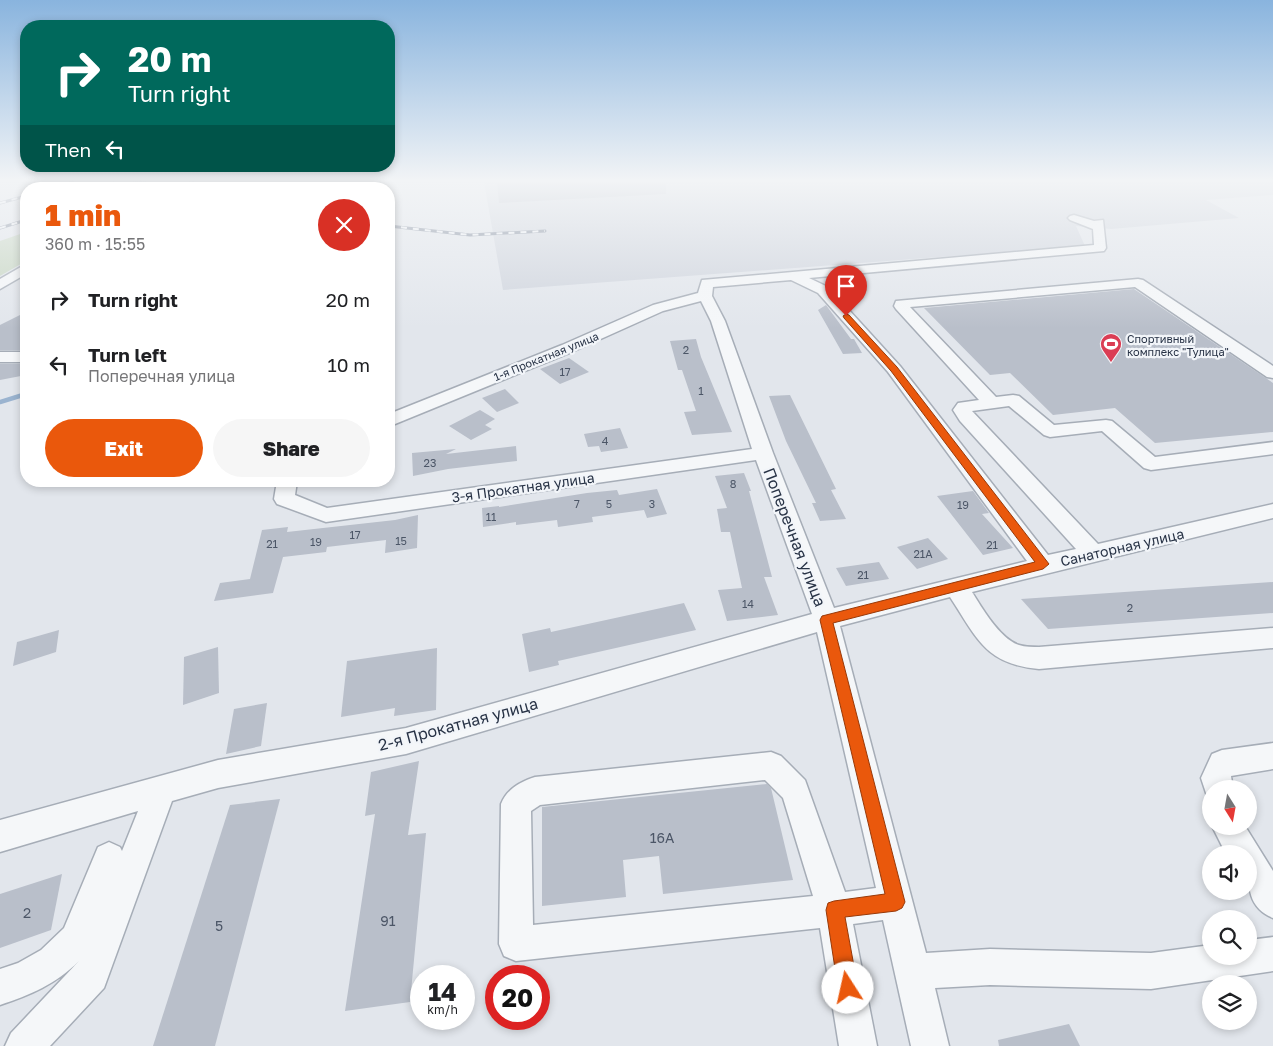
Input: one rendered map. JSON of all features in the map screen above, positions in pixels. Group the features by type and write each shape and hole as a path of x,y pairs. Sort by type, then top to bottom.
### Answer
{"street":[{"path":"705,296 707,283 1100,248 1099,231"},
{"path":"0,285 20,273"},
{"path":"792,275 823,290 894,369 1043,564"},
{"path":"991,402 901,304 1140,283 1273,373"},
{"name":"1-я Прокатная улица","path":"395,418 568,348 658,308 705,296"},
{"name":"Поперечная улица","path":"705,296 718,321 763,453 826,620 930,1046"},
{"path":"0,357 20,357"},
{"path":"1094,554 962,410 968,405 1015,400 1044,429 1050,432 1106,425 1151,464 1273,448"},
{"name":"3-я Прокатная улица","path":"285,490 326,514 763,453"},
{"name":"Санаторная улица","path":"826,620 1043,564 1094,554 1273,511"},
{"path":"955,586 990,636 1005,651 1019,656 1039,658 1273,638"},
{"name":"2-я Прокатная улица","path":"0,836 218,774 406,741 826,620"},
{"path":"1216,780 1222,764 1273,756"},
{"path":"858,1046 834,910 795,790 771,766 535,791 516,804 516,944 834,910 896,902"},
{"path":"24,1046 92,975 161,790"},
{"path":"0,987 27,978 53,962 76,940 109,858"},
{"path":"1257,875 1273,901"},
{"path":"913,972 990,967 1151,971 1273,954"}],"shaded area":[{"path":"493,231 1078,231 1085,246 503,290"}],"green space":[{"path":"20,234 20,264 0,276 0,241"}],"building":[{"name":"Спортивный комплекс \"Тулица\"","path":"1134,289 1273,383 1273,432 1155,443 1115,408 1053,415 1010,373 990,375 924,308"},
{"path":"826,305 851,339 854,339 862,353 843,354 818,310"},
{"path":"20,315 20,350 0,350 0,325"},
{"path":"696,339 701,357 732,432 692,435 684,412 696,411 682,370 678,370 670,341"},
{"path":"569,358 589,372 560,384 540,369"},
{"path":"0,364 20,364 20,376 0,380"},
{"path":"505,389 519,403 497,412 482,398"},
{"path":"790,395 836,489 831,490 846,519 820,521 812,503 816,503 786,441 769,396"},
{"path":"480,410 495,419 485,425 492,429 471,440 449,426"},
{"path":"620,428 628,448 601,452 599,446 588,447 584,434"},
{"path":"516,446 517,461 448,469 413,476 412,453 456,449 446,454"},
{"path":"744,473 751,491 749,491 772,577 764,577 778,615 727,621 718,590 742,588 730,532 721,532 717,509 727,508 715,476"},
{"path":"657,489 667,514 647,518 644,510 592,517 593,522 558,527 557,520 516,525 516,522 483,527 482,508 587,493 617,490 619,495"},
{"path":"973,491 989,513 982,514 1013,548 983,555 937,496"},
{"path":"418,515 417,548 385,553 386,540 327,547 326,552 283,557 273,593 214,601 220,583 250,579 262,530 288,527 287,532 395,520"},
{"path":"928,538 948,559 917,569 897,547"},
{"path":"879,562 889,579 846,586 836,568"},
{"path":"1273,582 1273,613 1048,629 1021,599"},
{"path":"684,603 696,630 558,661 559,665 529,672 522,634 550,628 551,632"},
{"path":"59,630 56,652 13,666 17,642"},
{"path":"218,647 219,693 183,705 184,657"},
{"path":"437,648 436,710 394,716 395,708 341,717 347,661"},
{"path":"267,703 261,746 226,754 234,709"},
{"path":"419,761 408,835 426,833 414,965 410,965 410,1002 345,1011 375,814 365,816 371,772"},
{"path":"767,784 771,788 793,880 663,894 659,856 623,860 626,897 542,906 542,807"},
{"path":"280,799 215,1046 153,1046 230,805"},
{"path":"62,874 51,930 0,948 0,894"},
{"path":"1069,1024 1080,1046 999,1046 998,1040"}],"waterway":[{"path":"0,402 20,396"}],"railway":[{"path":"432,231 470,235 545,231"}],"place":[{"name":"Спортивный комплекс \"Тулица\"","path":"1111,363"}],"route":[{"path":"846,316 894,369 1043,564 826,620 896,902 834,910 848,988"}]}
